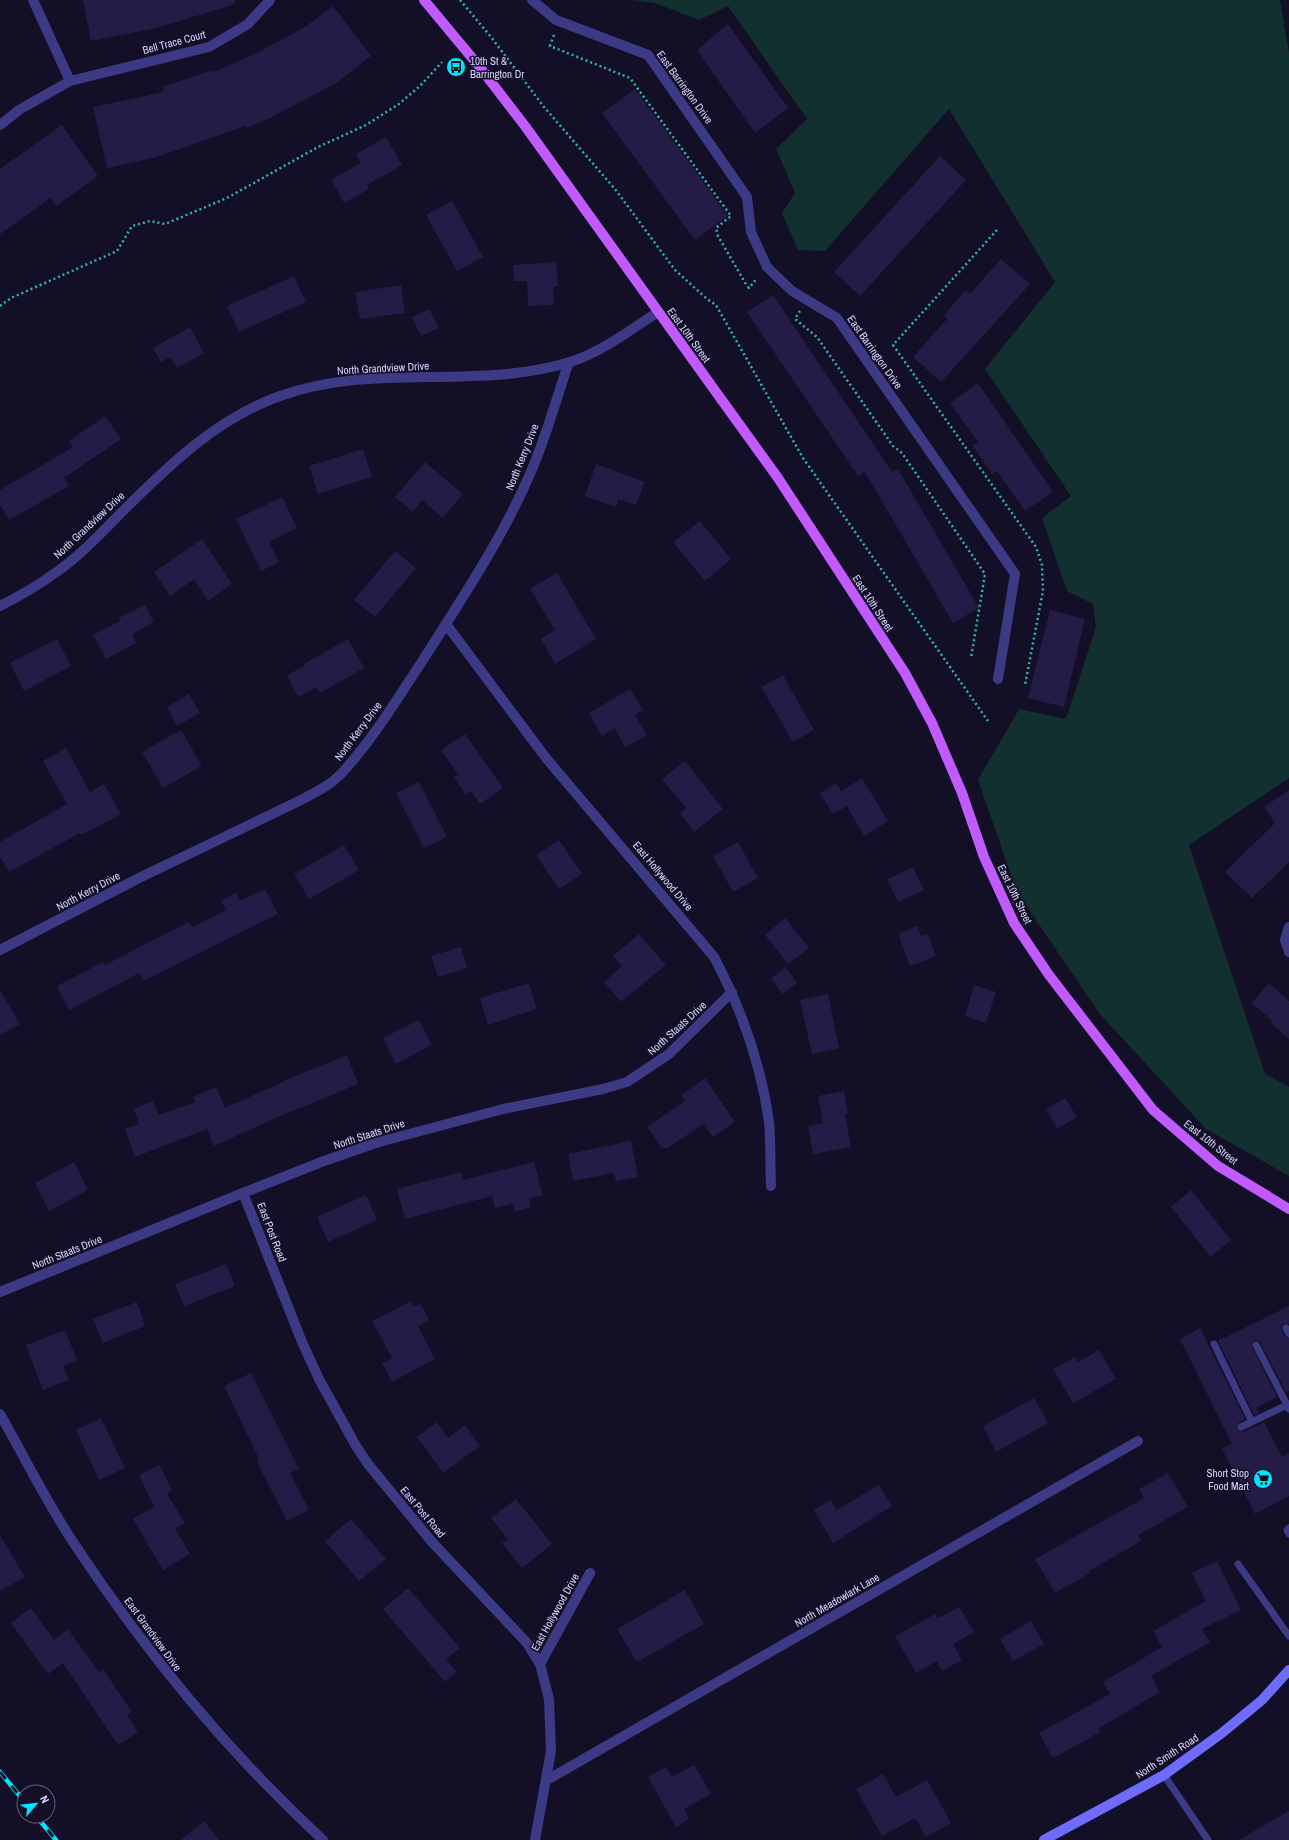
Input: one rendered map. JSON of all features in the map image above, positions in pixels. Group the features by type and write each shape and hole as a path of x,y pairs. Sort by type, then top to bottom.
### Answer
{"main road":[{"name":"East 10th Street","path":"424,0 478,65 525,126 778,478 905,673 932,723 962,793 984,857 1014,923 1049,975 1153,1110 1218,1166 1289,1210"},
{"name":"North Smith Road","path":"1044,1840 1164,1775 1222,1733 1262,1700 1289,1670"}],"street":[{"path":"33,0 70,81"},
{"name":"Bell Trace Court","path":"0,125 19,110 70,81 209,46 248,24 270,0"},
{"name":"East Barrington Drive","path":"532,0 556,20 648,55 747,197 751,232 767,267 792,291 837,318 1015,574 998,679"},
{"name":"North Grandview Drive","path":"0,606 59,570 96,537 174,461 211,433 238,416 280,396 298,390 345,381 497,374 569,362 589,355 658,312"},
{"name":"North Kerry Drive","path":"0,950 139,878 324,788 339,776 360,752 402,691 446,624 496,540 521,493 543,439 569,362"},
{"name":"East Hollywood Drive","path":"446,624 546,758 714,957 732,992 744,1023 763,1089 769,1122 771,1186"},
{"path":"1289,927 1285,940 1289,952"},
{"name":"North Staats Drive","path":"0,1292 243,1193 324,1161 379,1142 503,1109 604,1089 627,1082 669,1054 732,992"},
{"name":"East Post Road","path":"243,1193 318,1379 356,1446 373,1470 432,1542 527,1643 540,1664 549,1699 551,1751 535,1840"},
{"name":"East Grandview Drive","path":"0,1414 35,1479 74,1544 155,1658 228,1746 279,1799 324,1840"},
{"name":"North Meadowlark Lane","path":"547,1780 1138,1441"},
{"name":"East Hollywood Drive","path":"540,1664 590,1573"}],"lane":[{"path":"1214,1344 1252,1422"},
{"path":"1241,1427 1288,1406 1256,1345"},
{"path":"1289,1528 1287,1530 1289,1534"},
{"path":"1238,1564 1289,1636"},
{"path":"1164,1775 1208,1840"}],"path":[{"path":"460,0 491,37 544,107 615,189 675,270 707,299 716,305 803,458 988,722"},
{"path":"556,30 550,46 630,78 731,216 716,228 718,236 747,286 749,288 758,277"},
{"path":"0,306 12,298 117,251 132,226 150,221 166,224 227,198 318,147 366,126 399,104 421,85 442,62"},
{"path":"998,230 893,345 1036,547 1042,565 1043,591 1025,685"},
{"path":"802,308 795,319 817,337 893,446 902,454 985,574 971,658"}],"green space":[{"path":"632,0 1280,0 1289,53 1289,778 1189,845 1265,1074 1289,1087 1289,1176 1206,1129 1099,1013 1017,892 978,780 1019,709 1066,719 1096,627 1093,604 1067,591 1042,518 1071,496 985,369 1055,282 949,109 825,251 798,250 782,213 795,193 776,149 807,119 728,6 699,20 655,3"}],"building":[{"path":"83,0 235,0 235,4 157,28 91,41"},
{"path":"333,6 371,56 336,83 272,117 246,128 245,126 157,157 107,168 93,107 164,92 162,87 212,70 213,72 255,54 305,27"},
{"path":"728,24 788,108 755,133 697,50"},
{"path":"635,89 728,216 695,240 602,113"},
{"path":"62,125 98,176 56,206 51,198 0,234 0,169"},
{"path":"386,137 402,165 367,185 369,189 344,203 331,180 361,163 356,154"},
{"path":"940,156 966,180 860,296 834,272"},
{"path":"452,201 483,257 457,271 426,215"},
{"path":"1001,259 1030,284 941,382 913,357 947,319 944,315 966,290 970,294"},
{"path":"556,262 558,286 553,287 554,305 528,306 527,281 514,281 513,265"},
{"path":"294,276 306,302 239,332 227,306"},
{"path":"401,285 405,313 360,319 355,292"},
{"path":"773,295 892,472 898,469 979,608 953,623 865,472 858,476 747,312"},
{"path":"429,309 439,328 421,336 412,317"},
{"path":"190,327 204,353 177,368 170,357 161,362 153,348"},
{"path":"978,383 1053,492 1025,511 997,471 992,474 972,445 978,442 950,403"},
{"path":"105,416 121,439 64,478 69,486 9,520 0,505 0,490 73,447 69,441"},
{"path":"363,449 372,477 318,494 309,466"},
{"path":"425,462 463,494 443,518 422,500 413,512 395,497"},
{"path":"596,464 645,482 636,505 618,499 616,507 585,496"},
{"path":"282,497 297,528 269,542 279,562 261,571 236,519"},
{"path":"700,521 731,559 705,581 673,542"},
{"path":"202,539 232,584 208,601 194,579 170,596 154,572"},
{"path":"395,551 416,568 375,617 354,600"},
{"path":"557,573 596,639 555,664 541,639 555,630 530,589"},
{"path":"145,605 154,622 132,634 136,643 106,659 93,635 120,621 119,618"},
{"path":"1050,610 1085,619 1064,707 1028,698"},
{"path":"57,639 71,666 24,691 10,663"},
{"path":"348,639 364,668 320,693 317,687 298,697 287,675 305,666 304,664"},
{"path":"783,675 814,730 793,742 761,687"},
{"path":"630,689 643,710 635,715 647,735 625,747 615,728 602,736 589,713"},
{"path":"189,694 200,713 177,726 167,707"},
{"path":"181,730 202,766 163,788 142,752"},
{"path":"465,734 503,788 480,804 471,791 466,795 454,777 458,774 441,750"},
{"path":"66,748 90,792 104,784 121,814 81,835 80,833 9,872 0,857 0,842 67,804 43,761"},
{"path":"685,761 723,809 694,832 680,813 686,808 662,779"},
{"path":"862,778 888,821 864,836 847,806 833,814 820,793 836,783 841,791"},
{"path":"419,782 447,837 424,848 396,793"},
{"path":"1289,790 1289,862 1252,898 1225,872 1275,823 1264,807"},
{"path":"559,840 582,874 559,889 536,855"},
{"path":"738,842 758,878 733,892 713,856"},
{"path":"344,845 359,870 309,899 294,874"},
{"path":"913,867 924,890 898,902 887,879"},
{"path":"265,889 278,914 144,981 139,973 69,1010 57,986 103,962 105,965 189,922 192,927 226,910 221,901 236,893 240,901"},
{"path":"785,918 809,948 788,964 765,935"},
{"path":"918,926 921,936 928,934 936,956 910,966 900,939 900,933"},
{"path":"639,934 666,965 621,1002 604,982 622,966 613,956"},
{"path":"461,947 467,968 438,977 431,956"},
{"path":"786,967 797,983 782,994 771,978"},
{"path":"529,983 537,1009 488,1025 480,998"},
{"path":"1269,983 1289,1001 1289,1039 1252,1003"},
{"path":"974,985 996,992 986,1023 965,1016"},
{"path":"0,990 20,1024 0,1035"},
{"path":"828,994 839,1048 812,1054 800,1000"},
{"path":"419,1020 432,1045 396,1064 383,1038"},
{"path":"347,1055 358,1084 271,1120 214,1146 207,1129 135,1157 125,1129 139,1124 134,1109 153,1101 159,1115 195,1102 193,1097 216,1087 225,1108 285,1080"},
{"path":"705,1078 735,1122 713,1137 703,1124 668,1148 662,1148 647,1127 685,1101 681,1095"},
{"path":"844,1091 848,1113 845,1114 851,1147 813,1154 808,1126 823,1123 818,1096"},
{"path":"1065,1098 1077,1117 1057,1129 1046,1109"},
{"path":"631,1141 638,1177 616,1181 614,1173 573,1181 568,1154"},
{"path":"74,1162 88,1190 49,1211 35,1183"},
{"path":"534,1162 543,1195 529,1199 531,1207 515,1212 513,1204 495,1208 492,1196 405,1219 397,1189 461,1172 463,1180"},
{"path":"1191,1190 1231,1240 1211,1257 1171,1207"},
{"path":"366,1195 377,1220 328,1242 317,1217"},
{"path":"226,1264 235,1286 184,1306 175,1284"},
{"path":"411,1301 413,1306 421,1304 429,1320 418,1326 435,1359 392,1382 382,1363 392,1358 372,1321"},
{"path":"137,1302 145,1326 103,1343 93,1319"},
{"path":"1289,1306 1289,1324 1283,1324 1281,1328 1285,1337 1289,1339 1289,1391 1286,1392 1260,1342 1257,1340 1253,1341 1252,1347 1277,1397 1256,1408 1259,1413 1254,1415 1218,1341"},
{"path":"1200,1328 1245,1419 1237,1424 1237,1429 1243,1432 1264,1422 1282,1457 1289,1453 1289,1496 1255,1514 1222,1449 1232,1444 1180,1339"},
{"path":"65,1330 77,1360 63,1366 69,1380 43,1390 26,1345"},
{"path":"1099,1350 1116,1379 1073,1403 1053,1369 1075,1357 1078,1362"},
{"path":"251,1373 299,1469 290,1473 309,1510 287,1521 256,1460 259,1459 224,1386"},
{"path":"1034,1398 1048,1423 996,1452 983,1426"},
{"path":"101,1418 125,1468 99,1480 76,1430"},
{"path":"437,1422 448,1438 465,1425 480,1446 443,1473 417,1437"},
{"path":"160,1465 172,1491 167,1494 185,1523 175,1528 190,1554 163,1570 133,1519 154,1507 139,1475"},
{"path":"1168,1473 1188,1507 1138,1535 1141,1541 1089,1571 1090,1573 1055,1593 1035,1559 1144,1498 1139,1489"},
{"path":"879,1485 892,1506 833,1543 814,1510 831,1500 836,1510"},
{"path":"516,1499 552,1544 522,1568 502,1543 508,1539 491,1518"},
{"path":"351,1519 386,1559 359,1581 325,1541"},
{"path":"0,1535 25,1577 0,1591"},
{"path":"1217,1561 1241,1610 1202,1629 1210,1642 1151,1676 1160,1692 1098,1729 1100,1732 1053,1758 1039,1733 1110,1694 1103,1682 1162,1647 1153,1631 1206,1601 1192,1573"},
{"path":"408,1588 460,1648 446,1659 457,1672 445,1682 383,1609"},
{"path":"685,1590 704,1624 637,1662 617,1629"},
{"path":"959,1607 974,1632 953,1644 962,1660 942,1671 937,1661 916,1673 895,1636 935,1614 938,1618"},
{"path":"31,1608 54,1640 68,1629 99,1672 103,1669 132,1712 127,1715 138,1732 118,1745 63,1663 48,1674 11,1623"},
{"path":"1031,1621 1044,1644 1013,1661 1000,1639"},
{"path":"694,1765 711,1794 684,1809 689,1819 676,1827 648,1777 666,1767 672,1777"},
{"path":"883,1774 896,1797 927,1780 951,1823 926,1837 915,1818 882,1836 856,1789"},
{"path":"1289,1811 1289,1840 1239,1840"},
{"path":"204,1821 219,1840 181,1840"}],"railway":[{"path":"0,1772 16,1791"},
{"path":"43,1824 56,1840"}],"place":[{"name":"10th St & Barrington Dr","path":"456,67"},
{"name":"Short Stop Food Mart","path":"1263,1479"}]}
